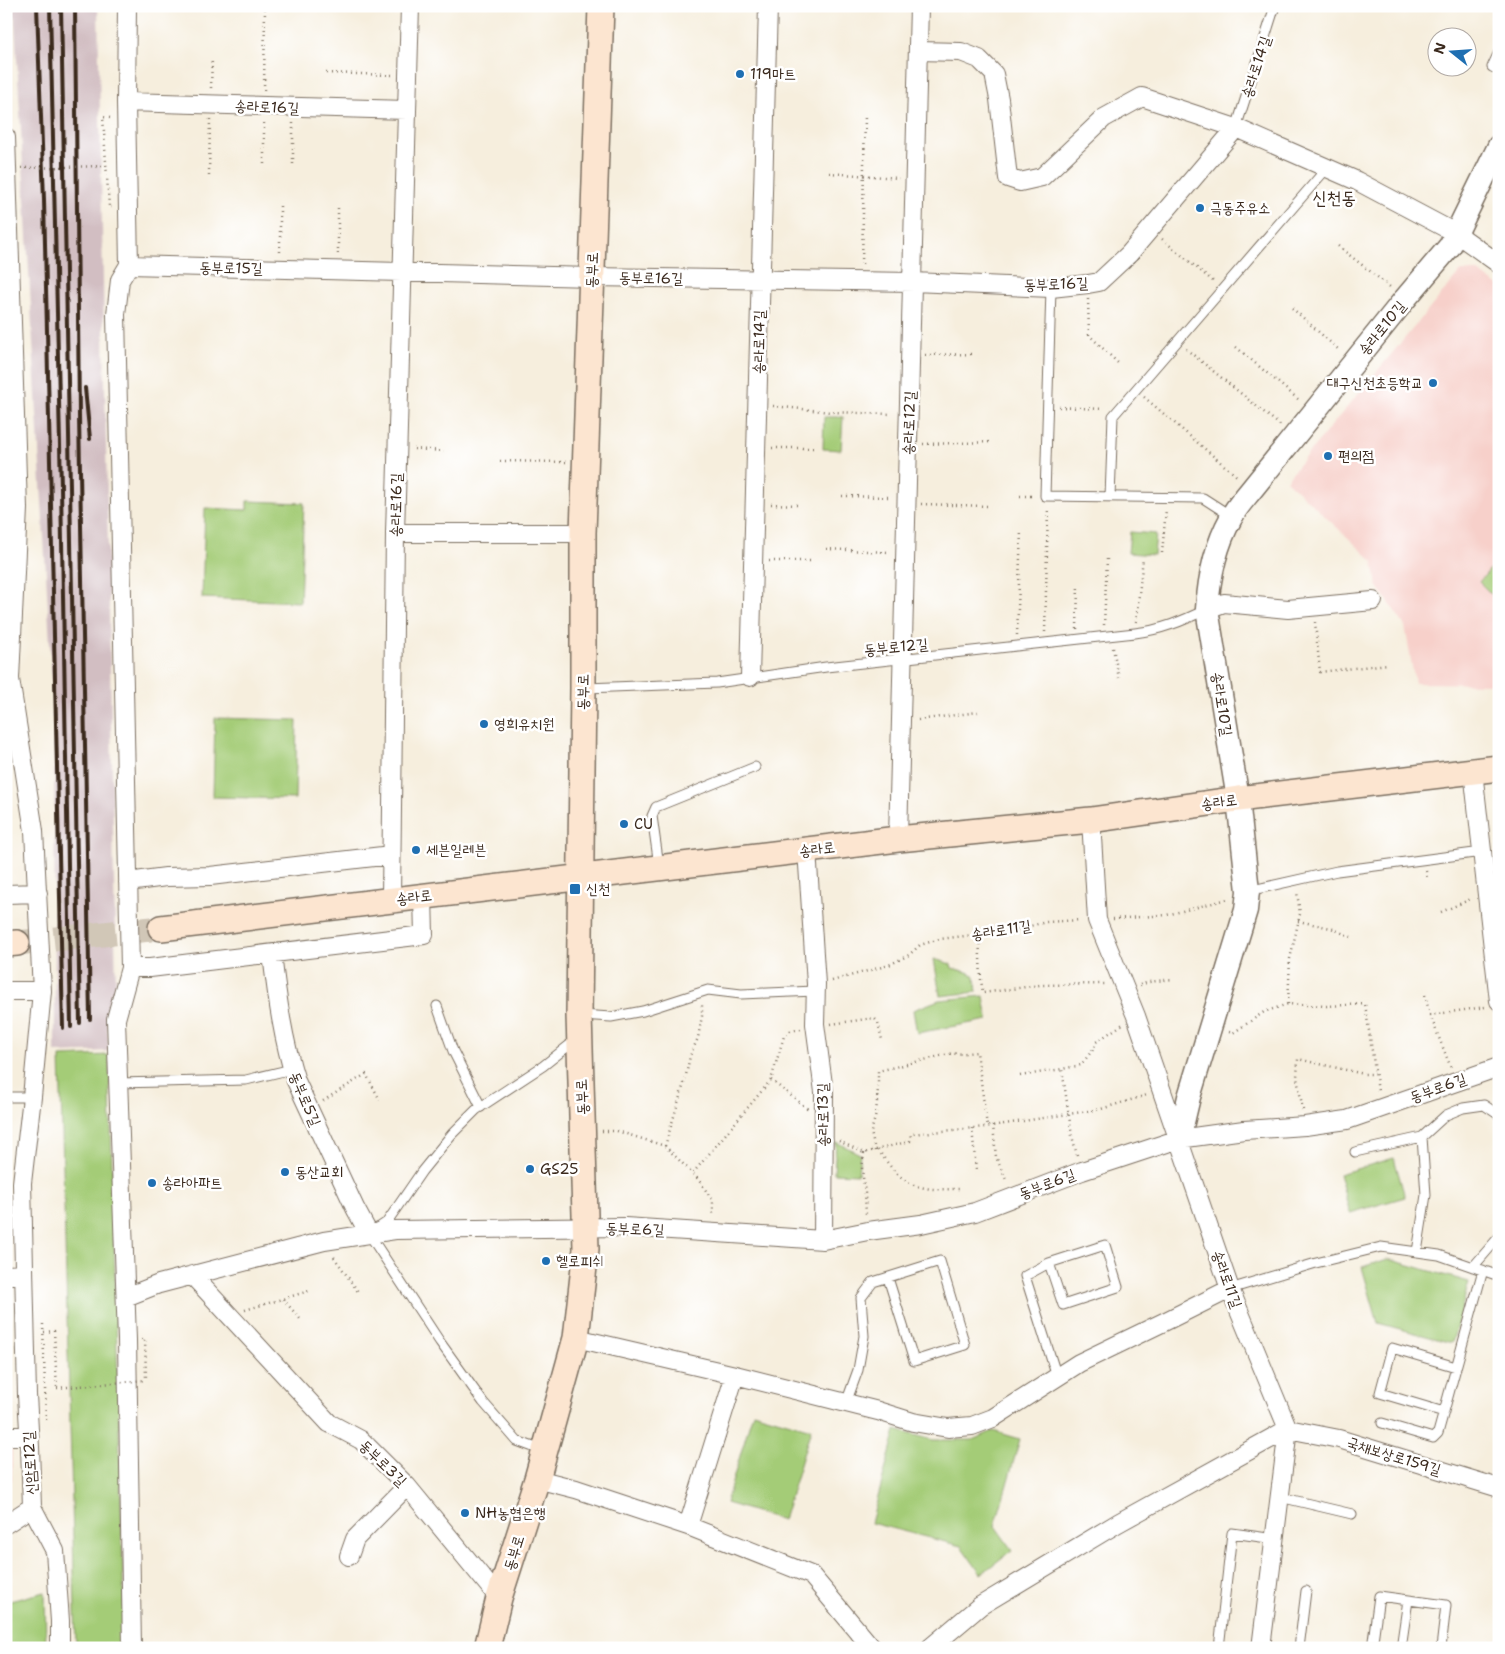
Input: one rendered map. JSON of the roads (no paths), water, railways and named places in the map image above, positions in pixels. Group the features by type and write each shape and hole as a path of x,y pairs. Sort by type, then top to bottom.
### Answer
{"main road":[{"name":"동부로","path":"487,1648 499,1598 537,1479 576,1338 586,1249 584,1132 579,1026 583,533 601,6"},
{"name":"송라로","path":"160,928 898,839 1091,820 1238,799 1499,768"}],"street":[{"path":"127,6 126,102 129,265 120,280 116,314 130,968 116,1019 126,1297 132,1648"},
{"name":"송라로16길","path":"391,900 396,533 410,6"},
{"name":"송라로14길","path":"750,677 768,6"},
{"name":"송라로12길","path":"898,839 919,6"},
{"path":"918,52 961,52 978,59 994,74 999,99 1008,178 1020,182 1042,177 1104,118 1142,97 1236,128 1357,181 1457,234 1499,264"},
{"name":"송라로16길","path":"126,102 408,110"},
{"name":"동부로16길","path":"592,277 913,282 1051,288 1099,282 1129,254 1236,128"},
{"path":"6,137 12,508 10,679 34,831 42,991 6,991"},
{"name":"송라로10길","path":"1179,1139 1189,1097 1246,910 1248,891 1238,799 1207,609 1209,582 1222,536 1232,516 1252,489 1450,246 1499,146"},
{"name":"동부로15길","path":"129,265 592,277"},
{"path":"396,533 583,533"},
{"path":"1207,609 1224,603 1288,609 1373,601"},
{"path":"1472,771 1487,896 1494,1004"},
{"name":"송라로11길","path":"1091,820 1098,920 1136,1016 1230,1289 1288,1429 1261,1648"},
{"name":"송라로13길","path":"807,850 816,988 815,1026 824,1092 823,1240"},
{"path":"128,882 166,877 210,876 391,855"},
{"path":"6,894 38,893"},
{"path":"130,968 150,968 424,935 423,896"},
{"name":"동부로5길","path":"272,954 277,1001 292,1069 355,1208 369,1234"},
{"name":"신암로12길","path":"42,991 22,1183 25,1333 32,1508 55,1551 60,1648"},
{"name":"동부로6길","path":"126,1297 159,1284 324,1241 395,1230 625,1227 823,1240 868,1231 921,1224 974,1212 1082,1171 1179,1139 1244,1130 1305,1126 1347,1120 1457,1080 1499,1067"},
{"path":"6,1274 24,1274"},
{"name":"동부로3길","path":"192,1276 329,1423 361,1440 407,1486 499,1598"},
{"path":"576,1338 735,1375 913,1422 948,1428 972,1426 992,1418 1079,1363 1230,1289"},
{"path":"688,1526 735,1375"},
{"path":"930,1648 980,1606 1118,1523 1288,1429"},
{"name":"국채보상로159길","path":"1288,1429 1339,1439 1499,1488"},
{"path":"6,1436 28,1436"},
{"path":"537,1479 576,1489 688,1526 811,1575 872,1648"},
{"path":"349,1556 355,1539 407,1486"},
{"path":"6,1524 32,1508"}],"lane":[{"name":"송라로14길","path":"1236,128 1275,6"},
{"path":"1499,52 1492,67 1499,70"},
{"path":"1110,497 1113,416 1328,168"},
{"path":"1051,288 1045,496 1203,498 1232,516"},
{"name":"동부로12길","path":"583,688 717,682 826,667 1135,633 1156,630 1207,609"},
{"path":"659,868 652,816 656,807 754,767"},
{"path":"1248,891 1337,870 1482,852"},
{"path":"545,1451 517,1441 483,1402 434,1334 369,1234 387,1222 405,1194 452,1134 481,1107 543,1066 579,1026 643,1011 708,990 741,994 816,988"},
{"path":"437,1006 453,1051 481,1107"},
{"path":"118,1083 246,1080 292,1069"},
{"path":"6,1097 32,1097"},
{"path":"1355,1152 1422,1137 1446,1115 1463,1108 1484,1105 1499,1115"},
{"path":"1417,1252 1426,1195 1422,1137"},
{"path":"1473,1267 1499,1237"},
{"path":"1049,1263 1063,1305 1118,1287 1105,1245 1049,1263 1025,1276 1057,1377"},
{"path":"1230,1289 1316,1263 1382,1247 1439,1255 1499,1276"},
{"path":"846,1403 858,1370 864,1336 860,1298 873,1282 940,1261 965,1345 914,1361 888,1278"},
{"path":"1382,1424 1432,1438 1438,1433 1483,1270"},
{"path":"1444,1412 1380,1393 1392,1348 1456,1366"},
{"path":"1280,1497 1352,1514"},
{"path":"1218,1648 1232,1533 1275,1539"},
{"path":"1300,1648 1306,1591"},
{"path":"1372,1648 1379,1596 1446,1605 1441,1648"},
{"path":"1401,1648 1408,1600"}],"tunnel":[{"path":"17,943 161,928"}],"railway":[{"path":"37,6 44,200 63,1028"},
{"path":"50,6 71,1027"},
{"path":"61,6 80,1023"},
{"path":"75,6 79,416 90,1019"},
{"path":"85,388 90,439"}],"place":[{"name":"119마트","path":"740,74"},
{"name":"극동주유소","path":"1200,208"},
{"name":"대구신천초등학교","path":"1433,383"},
{"name":"편의점","path":"1328,456"},
{"name":"영희유치원","path":"484,724"},
{"name":"CU","path":"624,824"},
{"name":"세븐일레븐","path":"416,850"},
{"name":"신천","path":"575,889"},
{"name":"GS25","path":"530,1169"},
{"name":"동산교회","path":"285,1172"},
{"name":"송라아파트","path":"152,1183"},
{"name":"헬로피쉬","path":"546,1261"},
{"name":"NH농협은행","path":"465,1513"}],"district":[{"name":"신천동","path":"1334,198"}]}
